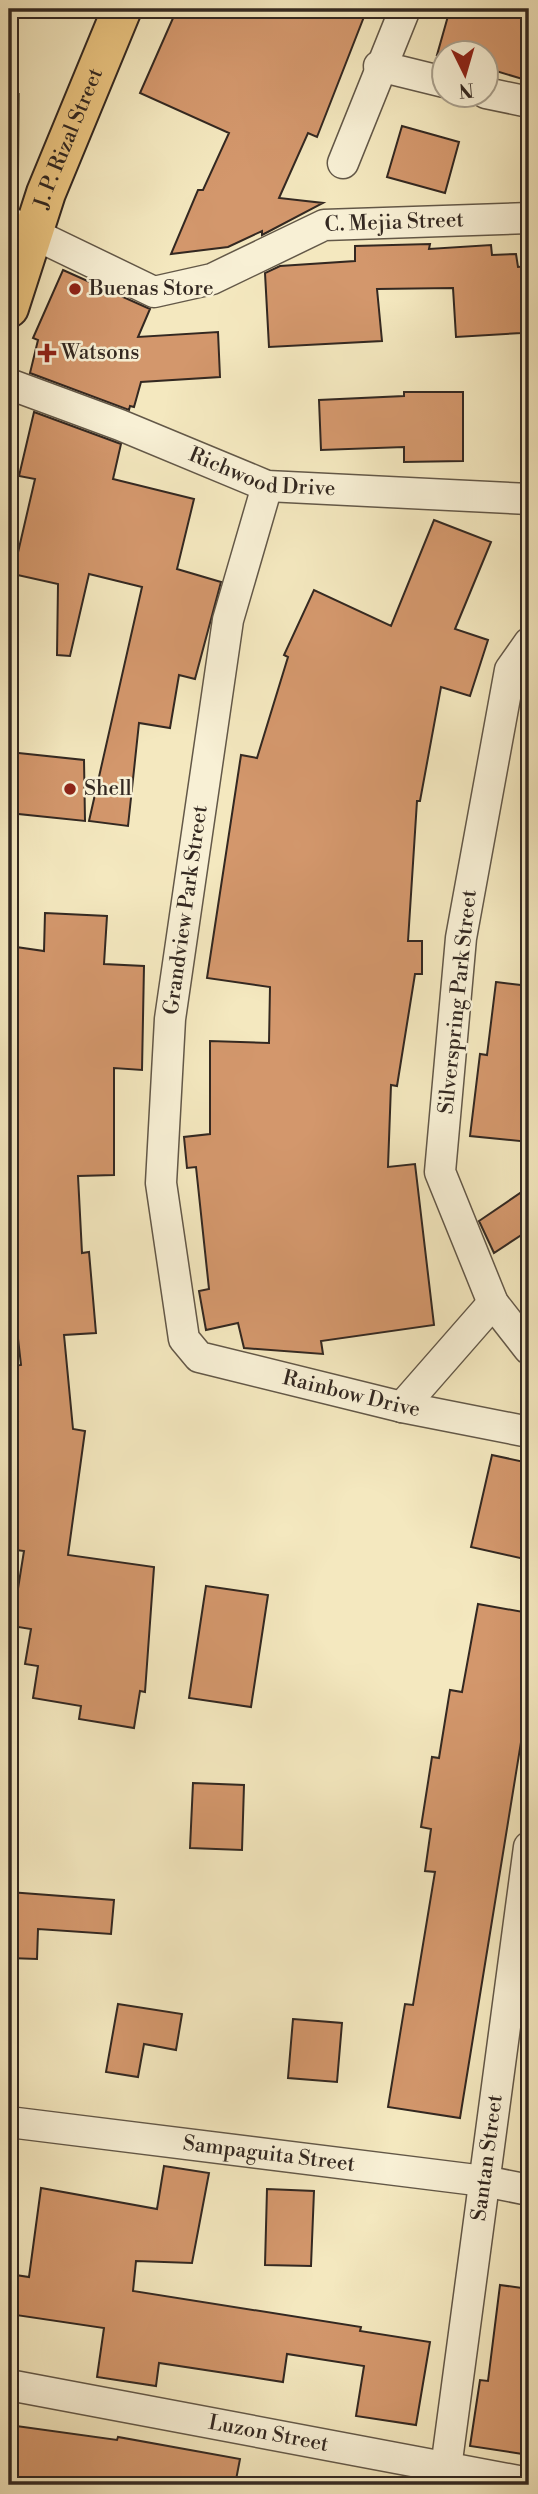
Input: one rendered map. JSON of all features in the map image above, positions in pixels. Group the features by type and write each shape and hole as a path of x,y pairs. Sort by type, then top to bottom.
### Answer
{"main road":[{"name":"J. P. Rizal Street","path":"9,308 21,228 46,193 122,9"}],"street":[{"path":"343,163 379,66 405,9"},
{"path":"379,66 430,79"},
{"path":"500,96 529,102"},
{"name":"C. Mejia Street","path":"21,228 154,292 212,279 324,225 529,218"},
{"name":"Richwood Drive","path":"9,384 120,425 267,486 529,499"},
{"name":"Grandview Park Street","path":"184,1339 161,1183 170,1018 228,620 267,486"},
{"name":"Silverspring Park Street","path":"529,643 510,670 461,938 440,1172 493,1303 529,1349"},
{"path":"402,1407 493,1303"},
{"name":"Rainbow Drive","path":"184,1339 199,1357 402,1407 529,1432"},
{"name":"Santan Street","path":"446,2468 484,2181 523,1929 529,1847"},
{"name":"Sampaguita Street","path":"9,2122 484,2181 529,2190"},
{"name":"Luzon Street","path":"9,2385 529,2483"}],"green space":[{"path":"9,94 19,94 18,172 9,172"}],"building":[{"path":"177,9 367,9 317,137 308,133 279,198 323,203 262,235 262,231 228,247 171,254 198,190 203,190 229,133 140,93"},
{"path":"450,9 529,9 529,81 500,72 500,38 442,38"},
{"path":"402,126 459,142 445,193 387,177"},
{"path":"430,244 429,249 491,245 492,255 516,254 518,267 529,266 529,325 521,326 521,333 456,337 453,288 377,289 382,341 269,347 265,273 280,266 355,261 355,246"},
{"path":"63,270 150,309 138,337 218,332 220,377 141,382 134,407 130,406 129,410 30,373 38,340 33,338"},
{"path":"404,392 463,392 463,461 404,462 404,447 321,450 319,400 404,396"},
{"path":"34,412 121,444 113,479 194,499 177,569 221,582 195,679 179,675 170,728 139,723 128,826 89,821 142,587 89,574 70,656 57,655 58,584 13,574 35,479 19,476"},
{"path":"434,520 491,542 455,629 488,640 470,696 441,687 420,801 417,801 408,941 422,941 422,974 415,974 397,1086 391,1085 388,1167 415,1164 434,1325 321,1341 323,1354 244,1348 238,1323 206,1330 199,1291 209,1289 196,1167 187,1168 184,1137 210,1134 210,1041 269,1043 270,987 207,978 241,755 257,758 288,657 284,655 314,590 391,626"},
{"name":"Shell","path":"9,752 84,760 85,821 9,813"},
{"path":"45,913 107,916 104,964 144,966 142,1070 114,1068 114,1175 78,1176 82,1253 89,1252 96,1333 64,1335 73,1429 85,1431 68,1555 154,1567 145,1692 140,1691 134,1728 79,1719 81,1706 33,1698 38,1666 25,1664 31,1629 12,1626 24,1551 9,1549 9,1420 18,1421 13,1366 21,1365 9,1260 9,946 44,951"},
{"path":"496,982 529,986 529,1142 470,1136 480,1054 487,1055"},
{"path":"529,1187 529,1230 494,1253 479,1221"},
{"path":"492,1455 529,1463 529,1560 471,1547"},
{"path":"206,1586 268,1595 251,1707 189,1698"},
{"path":"478,1604 529,1613 529,1693 460,2118 388,2107 405,2004 413,2005 435,1872 425,1871 431,1829 421,1827 432,1757 439,1758 450,1690 462,1692"},
{"path":"193,1783 244,1785 242,1850 190,1848"},
{"path":"9,1892 114,1900 111,1934 38,1929 37,1959 9,1958"},
{"path":"118,2004 182,2014 176,2050 144,2044 138,2077 106,2072"},
{"path":"293,2019 342,2023 337,2082 288,2078"},
{"path":"164,2166 209,2173 192,2263 136,2261 133,2291 361,2327 360,2331 430,2342 416,2425 356,2416 364,2366 287,2354 283,2382 159,2363 156,2386 97,2377 104,2328 9,2314 9,2274 29,2277 41,2188 157,2209"},
{"path":"267,2189 314,2191 311,2266 265,2265"},
{"path":"500,2285 529,2289 529,2455 470,2446 480,2380 488,2381"},
{"path":"9,2425 117,2440 118,2437 240,2459 235,2485 9,2485"}],"place":[{"name":"Buenas Store","path":"75,289"},
{"name":"Watsons","path":"47,353"},
{"name":"Shell","path":"70,789"}]}
